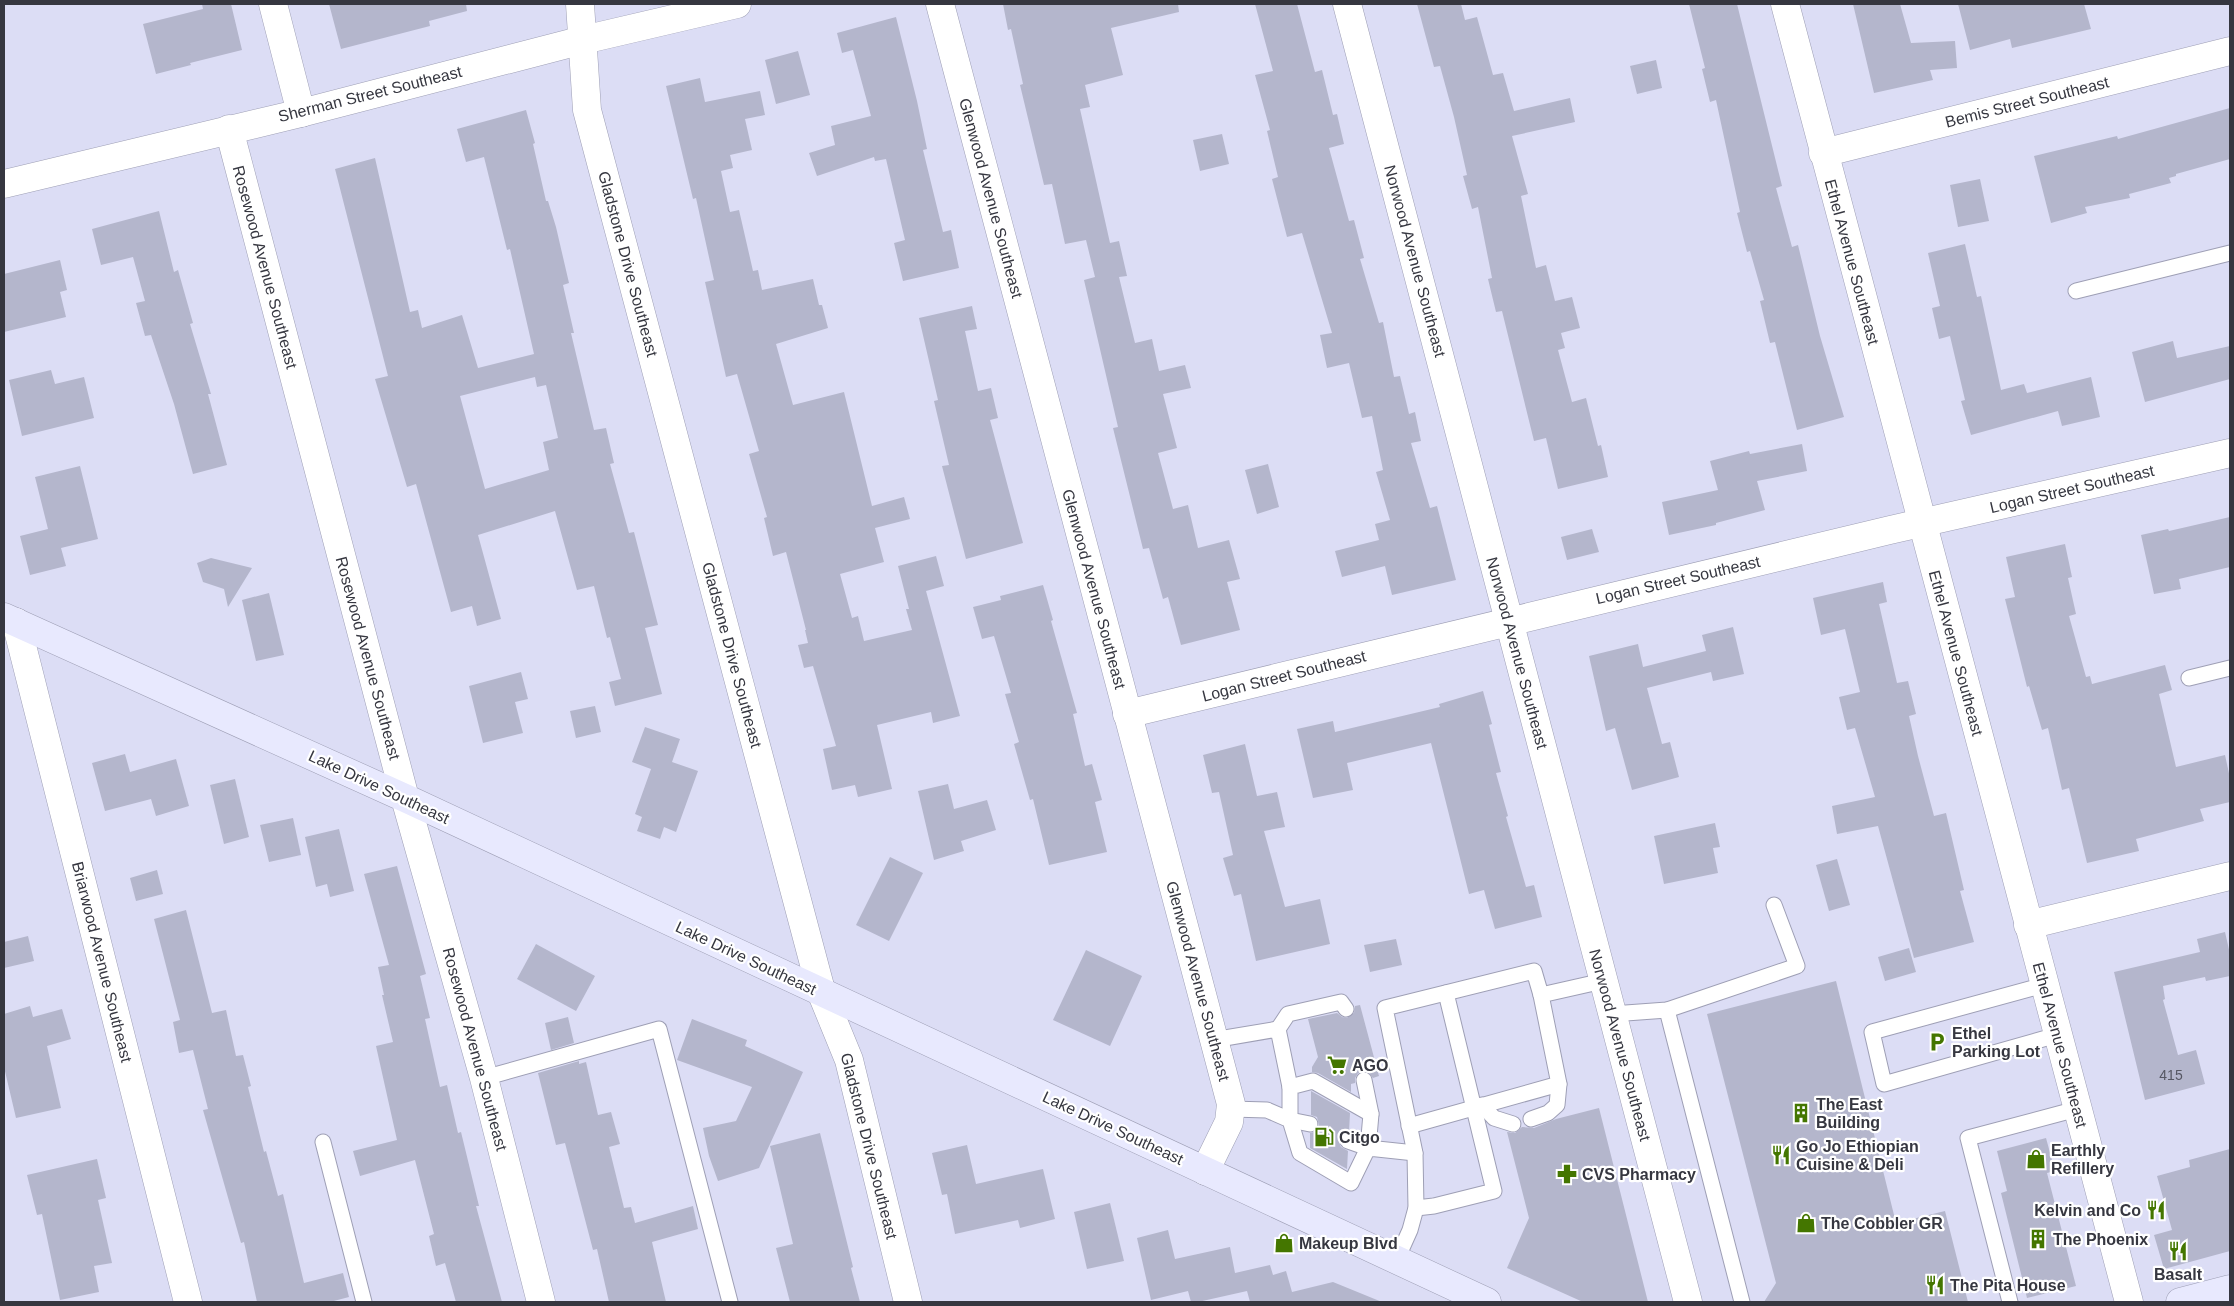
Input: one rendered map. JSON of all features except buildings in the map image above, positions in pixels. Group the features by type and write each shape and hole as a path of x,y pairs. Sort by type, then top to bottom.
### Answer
{"main road":[{"name":"Lake Drive Southeast","path":"10,619 405,798 822,994 1397,1258 1487,1302"},
{"path":"2184,1302 2230,1289"}],"street":[{"path":"273,4 301,113"},
{"name":"Gladstone Drive Southeast","path":"580,4 584,40 584,80 587,110 822,994 849,1060 908,1302"},
{"name":"Sherman Street Southeast","path":"4,184 301,113 584,40 737,4"},
{"name":"Glenwood Avenue Southeast","path":"940,4 1231,1108"},
{"name":"Norwood Avenue Southeast","path":"1347,4 1688,1302"},
{"name":"Ethel Avenue Southeast","path":"1785,4 2129,1302"},
{"name":"Bemis Street Southeast","path":"1823,153 2230,51"},
{"name":"Rosewood Avenue Southeast","path":"229,129 405,798 484,1078 541,1302"},
{"name":"Logan Street Southeast","path":"1126,714 1508,620 2230,453"},
{"name":"Briarwood Avenue Southeast","path":"10,619 188,1302"},
{"path":"2028,925 2230,876"},
{"path":"1205,1171 1229,1122 1231,1108"}],"lane":[{"path":"2076,291 2230,253"},
{"path":"2188,678 2230,668"},
{"path":"1612,1014 1667,1010 1797,966 1774,905"},
{"path":"1397,1258 1410,1230 1416,1208 1415,1153 1385,1008 1534,971 1541,995 1559,1084 1557,1105 1548,1113 1531,1119"},
{"path":"1541,995 1603,981"},
{"path":"2044,985 1872,1032 1884,1084 2057,1035"},
{"path":"1416,1208 1434,1206 1494,1192 1478,1106 1446,993"},
{"path":"1346,1009 1341,1002 1288,1014 1278,1029 1290,1087 1290,1120 1300,1153 1351,1183 1368,1148 1371,1114 1364,1080"},
{"path":"1667,1010 1742,1302"},
{"path":"484,1078 659,1029 730,1302"},
{"path":"1213,1040 1278,1029"},
{"path":"1290,1087 1313,1081 1371,1114"},
{"path":"1409,1126 1559,1084"},
{"path":"1478,1106 1494,1118 1513,1124"},
{"path":"1231,1108 1267,1110 1290,1120 1310,1124"},
{"path":"2010,1302 1968,1138 2077,1109"},
{"path":"1348,1141 1368,1148 1415,1153"},
{"path":"323,1142 364,1302"}],"place":[{"name":"Ethel Parking Lot","path":"1937,1042"},
{"name":"AGO","path":"1337,1065"},
{"name":"The East Building","path":"1801,1113"},
{"name":"Citgo","path":"1324,1137"},
{"name":"Go Jo Ethiopian Cuisine & Deli","path":"1781,1155"},
{"name":"Earthly Refillery","path":"2036,1159"},
{"name":"CVS Pharmacy","path":"1567,1174"},
{"name":"Kelvin and Co","path":"2156,1210"},
{"name":"The Cobbler GR","path":"1806,1223"},
{"name":"The Phoenix","path":"2038,1239"},
{"name":"Makeup Blvd","path":"1284,1243"},
{"name":"Basalt","path":"2178,1251"},
{"name":"The Pita House","path":"1935,1285"}]}
